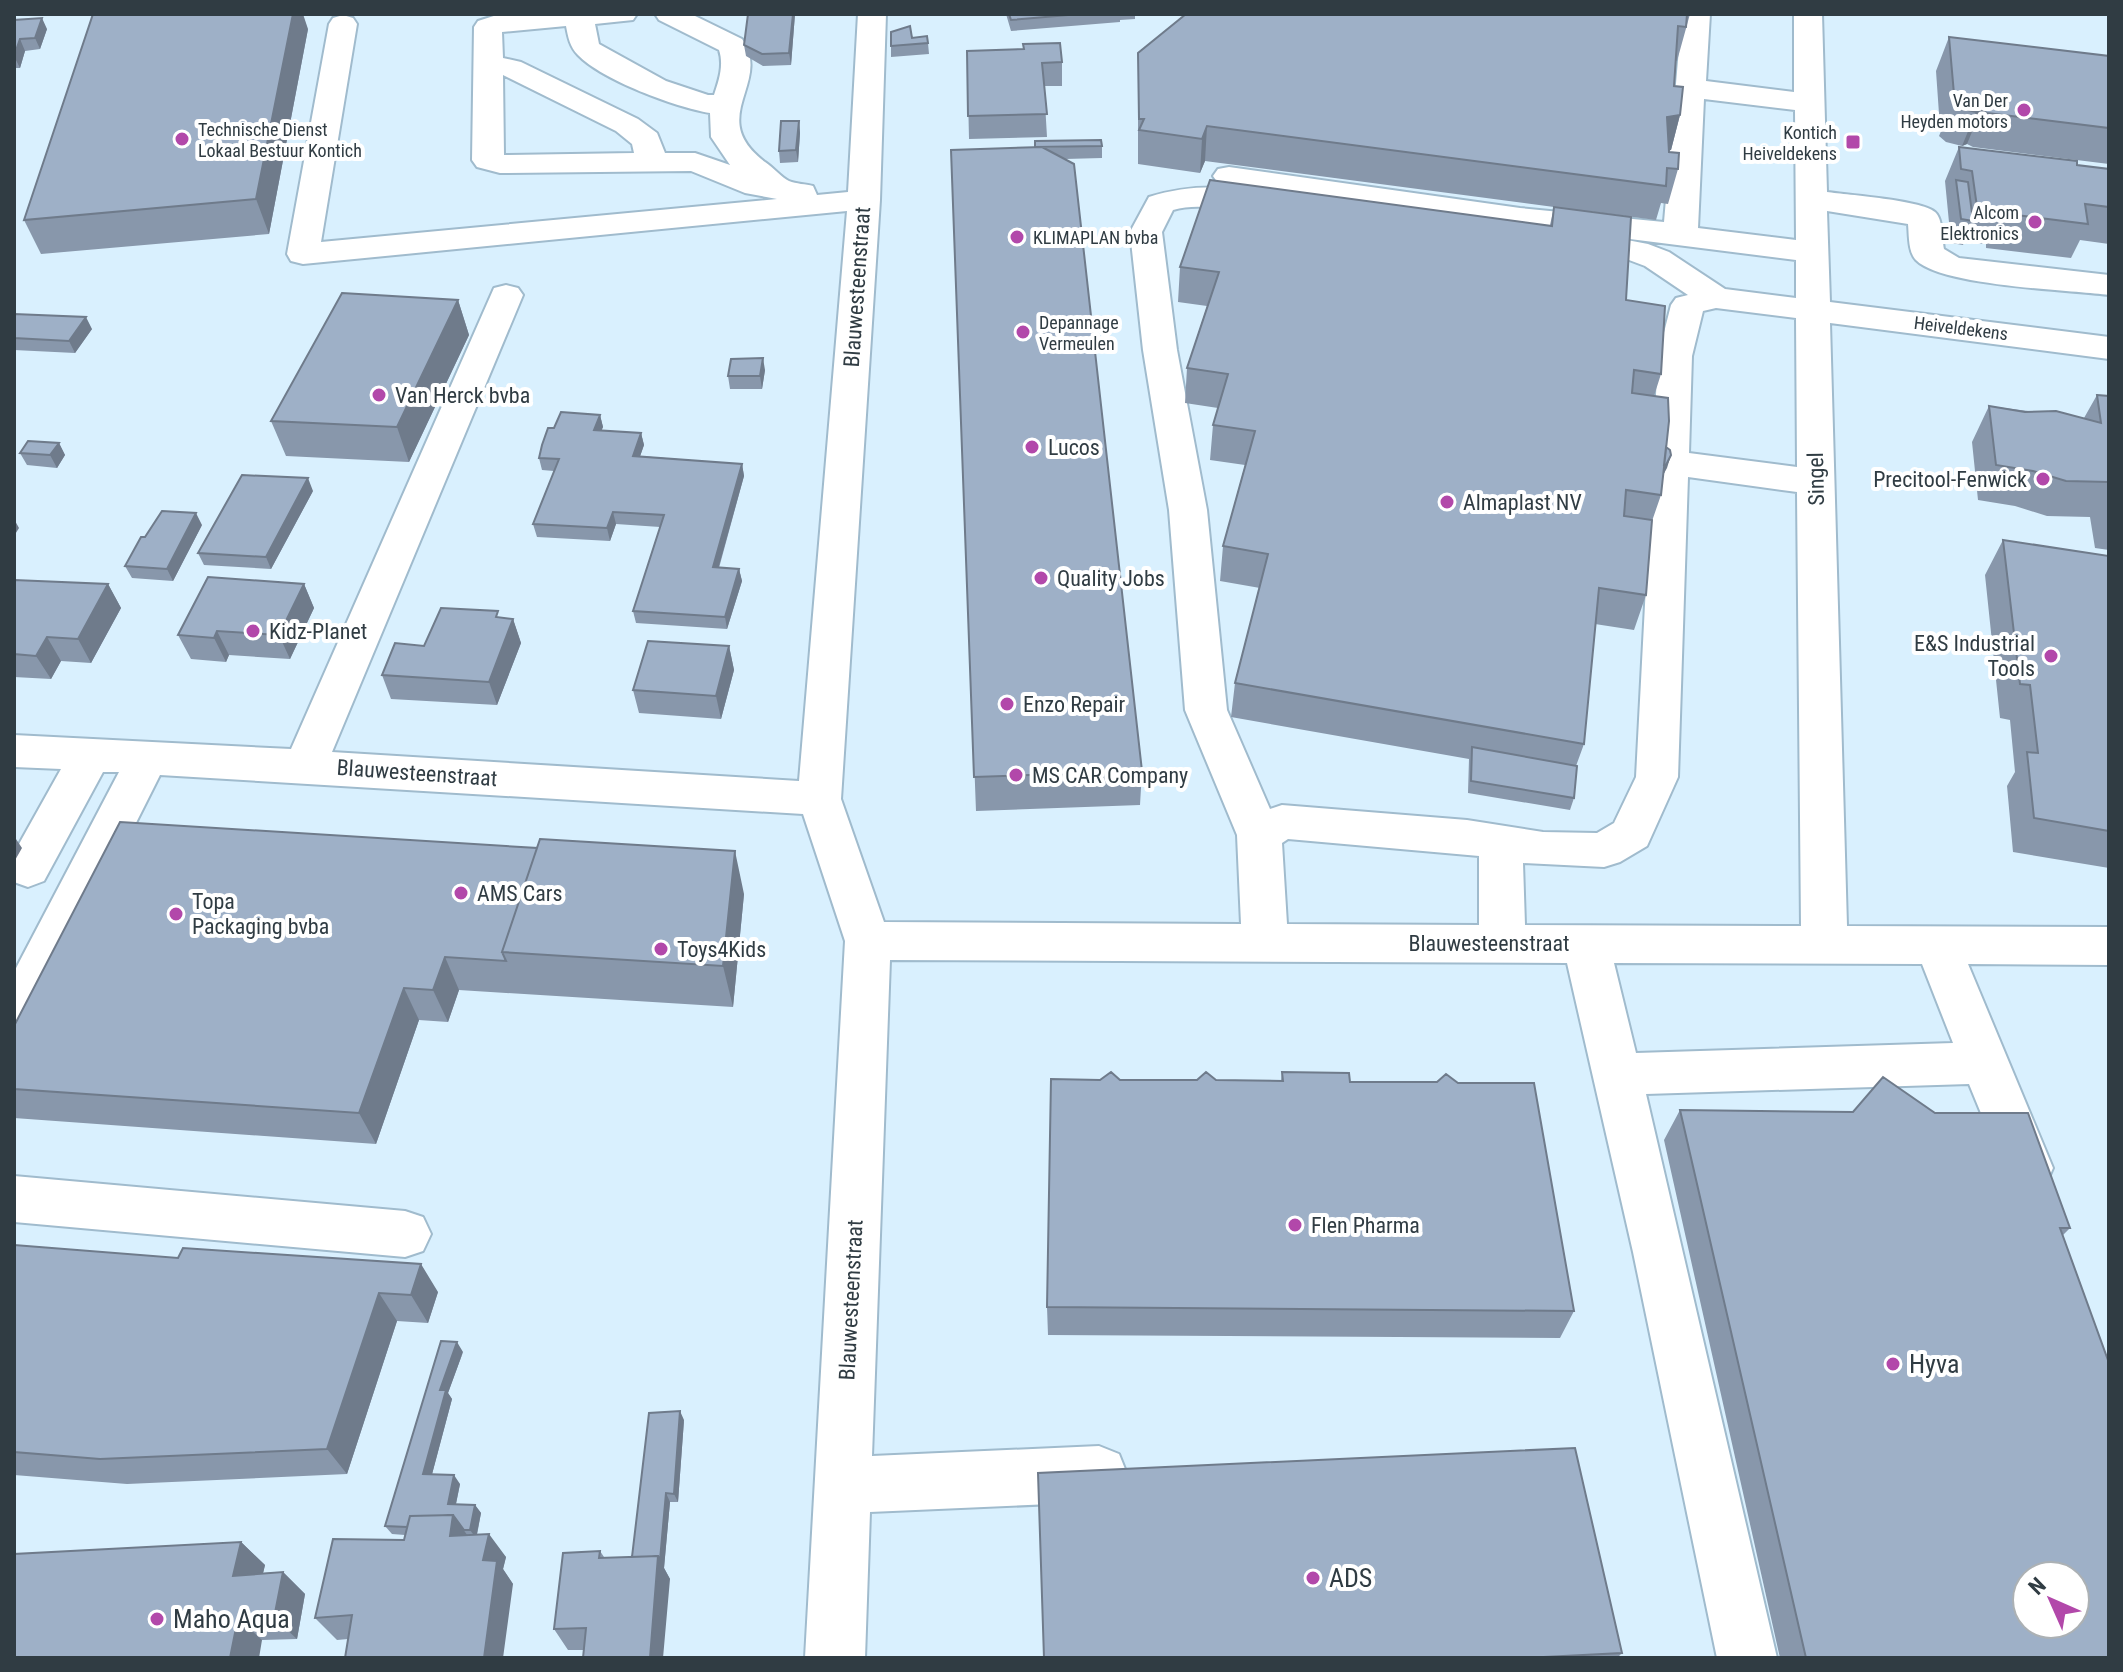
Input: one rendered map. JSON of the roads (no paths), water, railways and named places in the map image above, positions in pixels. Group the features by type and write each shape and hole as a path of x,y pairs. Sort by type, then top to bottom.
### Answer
{"street":[{"path":"623,14 495,23 487,31 487,153 492,163 695,162 731,148"},
{"path":"669,14 732,45 735,52 733,73 722,127 731,148 780,190"},
{"name":"Blauwesteenstraat","path":"835,1658 868,941 819,799 864,200 872,14"},
{"path":"1683,234 1680,222 1696,14"},
{"name":"Singel","path":"1808,14 1824,944"},
{"path":"610,15 733,73"},
{"path":"579,17 583,41 589,50 676,97 698,104 727,105"},
{"path":"343,24 303,254 864,200"},
{"path":"487,64 511,68 627,125 646,140 652,162"},
{"path":"1689,88 1809,103"},
{"path":"695,162 756,186 864,200"},
{"path":"1213,174 1520,218 1683,234 1696,239 1812,252"},
{"path":"1265,942 1259,835 1206,710 1188,510 1160,350 1146,232 1160,204 1175,198 1206,195 1437,221 1636,251 1657,259 1716,298"},
{"path":"1811,199 1912,214 1923,219 1928,254 1951,267 2109,285"},
{"path":"305,766 506,295"},
{"path":"1259,835 1282,822 1303,822 1543,849 1604,850 1631,834 1657,777 1675,356 1688,305 1716,298"},
{"name":"Heiveldekens","path":"1716,298 2109,348"},
{"path":"1670,462 1816,482"},
{"name":"Blauwesteenstraat","path":"14,751 819,799"},
{"path":"28,869 90,756"},
{"path":"14,1018 147,759"},
{"path":"1501,842 1502,943"},
{"name":"Blauwesteenstraat","path":"868,941 2109,946"},
{"path":"1586,943 1747,1658"},
{"path":"1937,945 1987,1063 2041,1204"},
{"path":"1617,1074 1987,1063"},
{"path":"14,1199 405,1234"},
{"path":"842,1485 1146,1472"}],"place":[{"name":"Van Der Heyden motors","path":"2024,110"},
{"name":"Technische Dienst Lokaal Bestuur Kontich","path":"182,139"},
{"name":"Kontich Heiveldekens","path":"1853,142"},
{"name":"Alcom Elektronics","path":"2035,222"},
{"name":"KLIMAPLAN bvba","path":"1017,237"},
{"name":"Depannage Vermeulen","path":"1023,332"},
{"name":"Van Herck bvba","path":"379,395"},
{"name":"Lucos","path":"1032,447"},
{"name":"Precitool-Fenwick","path":"2043,479"},
{"name":"Almaplast NV","path":"1447,502"},
{"name":"Quality Jobs","path":"1041,578"},
{"name":"Kidz-Planet","path":"253,631"},
{"name":"E&S Industrial Tools","path":"2051,656"},
{"name":"Enzo Repair","path":"1007,704"},
{"name":"MS CAR Company","path":"1016,775"},
{"name":"AMS Cars","path":"461,893"},
{"name":"Topa Packaging bvba","path":"176,914"},
{"name":"Toys4Kids","path":"661,949"},
{"name":"Flen Pharma","path":"1295,1225"},
{"name":"Hyva","path":"1893,1364"},
{"name":"ADS","path":"1313,1578"},
{"name":"Maho Aqua","path":"157,1619"}]}
